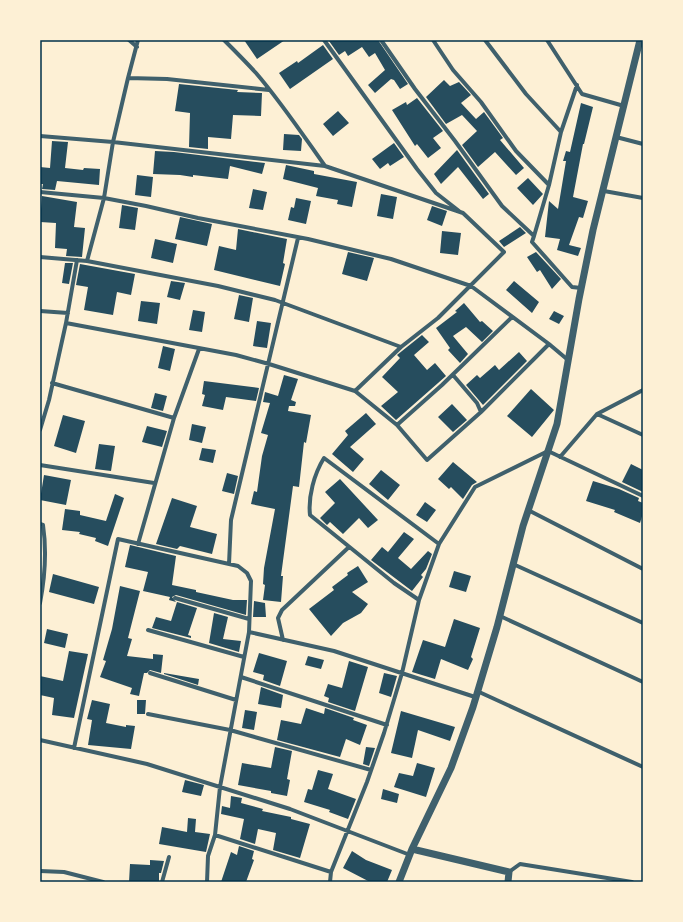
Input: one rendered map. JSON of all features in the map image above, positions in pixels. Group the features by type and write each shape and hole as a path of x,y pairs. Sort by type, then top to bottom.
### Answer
{"street":[{"path":"129,40 137,47"},
{"path":"87,261 104,198 113,142 138,40"},
{"path":"224,40 256,73 325,166"},
{"path":"324,40 436,193 463,213 504,252 438,318 401,347 355,391"},
{"path":"381,40 415,89 456,141 502,206 534,236"},
{"path":"433,40 453,70 481,102 516,151 549,185"},
{"path":"485,40 526,94 561,132"},
{"path":"547,40 582,94 624,106"},
{"path":"400,882 411,852 451,768 500,616 528,510 557,424 581,288 640,40"},
{"path":"128,78 167,79 269,90"},
{"path":"577,85 561,132 549,185 532,242 572,287 581,288"},
{"path":"40,136 113,142 325,166 463,213"},
{"path":"616,137 643,144"},
{"path":"604,191 643,198"},
{"path":"40,192 104,198 298,238 391,259 471,286 568,360"},
{"path":"229,564 231,520 284,303 298,238"},
{"path":"40,257 87,261 218,286 284,303 401,347"},
{"path":"40,430 66,323 78,260"},
{"path":"40,311 68,313"},
{"path":"397,425 453,375 512,317"},
{"path":"66,323 236,355 355,391 397,425 427,460 480,412 549,344"},
{"path":"138,544 154,483 174,418 199,349"},
{"path":"453,375 477,403 480,412"},
{"path":"52,383 174,418"},
{"path":"560,457 597,414 643,390"},
{"path":"597,414 643,435"},
{"path":"548,451 643,496"},
{"path":"330,882 331,872 387,725 402,673 419,600 439,544 475,487 548,451"},
{"path":"419,600 394,584 310,515 309,503 319,466 324,458 439,544"},
{"path":"40,465 154,483"},
{"path":"528,510 643,569"},
{"path":"40,524 43,525 46,544 45,578 40,603"},
{"path":"74,748 118,539 238,566 247,573 251,581 249,632 220,787 215,835 208,856 208,882"},
{"path":"284,640 278,618 282,610 350,547"},
{"path":"513,564 643,623"},
{"path":"175,598 249,619"},
{"path":"500,616 643,682"},
{"path":"148,630 244,657"},
{"path":"249,632 334,651 402,673 476,694 643,767"},
{"path":"150,673 236,700"},
{"path":"241,676 387,725"},
{"path":"148,714 230,730 371,770"},
{"path":"40,740 148,764 290,809 347,831 411,852 509,872 520,864 632,882"},
{"path":"215,835 331,872"},
{"path":"162,882 169,857"},
{"path":"40,871 64,872 103,882"},
{"path":"508,882 509,872"}],"building":[{"path":"244,40 285,40 257,59"},
{"path":"378,40 408,84 400,89 394,80 391,79 375,93 368,85 385,70 375,53 369,57 362,47 348,56 345,51 339,55 329,41"},
{"path":"323,45 333,59 290,89 279,73 297,61 298,63"},
{"path":"444,80 450,86 459,82 471,95 461,103 476,119 484,112 503,138 500,140 524,168 516,175 495,152 478,167 462,145 477,131 462,115 446,124 426,97"},
{"path":"179,84 238,90 237,92 262,93 261,116 233,115 231,139 208,137 208,149 189,147 190,113 175,111"},
{"path":"417,98 443,131 433,138 441,148 428,158 417,144 415,146 392,110 406,102 407,105"},
{"path":"581,103 593,107 583,144 573,197 588,201 583,218 579,217 569,245 581,248 578,256 557,250 560,239 545,237 549,201 558,209 566,161 563,161 566,151 570,152"},
{"path":"338,111 349,123 333,136 323,124"},
{"path":"284,134 299,135 302,139 301,151 283,150"},
{"path":"52,141 68,142 65,168 83,170 84,168 100,169 99,185 57,181 55,190 42,189 43,184 40,184 40,167 50,168"},
{"path":"394,143 404,157 390,166 388,163 380,169 372,159"},
{"path":"457,150 489,194 483,199 458,167 441,184 434,174"},
{"path":"155,151 265,163 262,174 230,166 228,179 193,175 193,177 153,174"},
{"path":"286,165 314,171 314,174 357,182 352,207 337,204 338,200 316,196 318,188 283,179"},
{"path":"137,175 153,177 151,197 135,195"},
{"path":"528,178 543,194 533,205 517,188"},
{"path":"253,189 267,192 263,210 249,208"},
{"path":"381,194 397,197 393,219 377,216"},
{"path":"42,196 77,202 74,227 85,228 82,257 66,256 67,249 55,248 56,223 40,222"},
{"path":"296,198 311,201 306,224 288,220 291,207 294,208"},
{"path":"122,205 138,208 135,230 119,228"},
{"path":"432,206 447,211 442,226 427,220"},
{"path":"180,217 212,224 207,246 175,239"},
{"path":"520,227 526,233 504,247 499,241"},
{"path":"238,229 287,239 283,263 285,264 280,286 214,270 219,246 236,250"},
{"path":"442,231 461,233 458,255 440,253"},
{"path":"155,239 177,244 173,263 151,258"},
{"path":"348,252 374,258 367,281 342,274"},
{"path":"536,252 561,279 552,289 540,270 537,272 527,257"},
{"path":"65,263 73,263 69,284 62,283"},
{"path":"80,264 135,274 131,295 117,292 113,315 84,310 88,287 76,285"},
{"path":"171,281 185,283 180,300 167,297"},
{"path":"514,281 539,302 532,313 506,290"},
{"path":"239,295 253,298 249,322 234,319"},
{"path":"141,301 160,303 157,324 138,321"},
{"path":"464,303 480,322 482,321 493,331 482,342 466,327 453,336 468,354 460,363 448,350 450,348 436,328 457,312 455,311"},
{"path":"193,310 205,312 202,332 189,330"},
{"path":"554,311 564,316 559,324 549,319"},
{"path":"257,321 271,323 267,348 253,346"},
{"path":"422,335 429,342 414,355 427,370 435,363 446,376 396,420 381,406 398,392 382,377 400,358 397,355"},
{"path":"163,346 175,349 170,371 158,368"},
{"path":"519,352 527,361 483,405 466,385 477,375 480,378 495,365 499,370"},
{"path":"284,375 298,379 291,400 296,402 295,406 289,406 288,411 311,415 306,443 304,442 299,487 293,486 281,576 283,576 281,602 263,600 265,585 263,584 264,568 275,509 251,504 254,491 257,492 262,456 268,435 261,433 270,403 263,402 265,392 278,396"},
{"path":"204,381 259,388 256,401 226,397 223,410 202,406 205,395 202,394"},
{"path":"531,389 554,410 532,437 507,416"},
{"path":"155,393 167,396 163,411 151,408"},
{"path":"452,404 467,420 453,432 438,417"},
{"path":"366,413 376,424 350,447 364,459 353,472 332,454 348,435 345,431"},
{"path":"63,415 85,421 76,453 54,446"},
{"path":"192,424 206,427 202,443 189,440"},
{"path":"147,426 167,431 162,447 142,442"},
{"path":"99,444 115,446 111,471 95,469"},
{"path":"202,448 216,450 213,463 199,460"},
{"path":"453,462 477,482 472,485 463,499 451,487 449,489 438,479"},
{"path":"631,464 643,470 643,492 622,482"},
{"path":"381,470 400,485 388,500 369,484"},
{"path":"227,473 238,476 234,494 222,491"},
{"path":"44,475 71,480 66,505 40,500"},
{"path":"340,479 378,520 368,528 359,518 343,534 330,522 327,525 320,518 335,503 325,492"},
{"path":"593,481 619,489 639,498 638,501 643,503 643,513 640,523 614,512 615,510 586,501"},
{"path":"115,494 124,498 108,546 95,541 96,538 79,534 80,532 62,530 65,509 80,511 80,515 106,521"},
{"path":"172,498 197,506 190,527 217,534 212,554 180,546 177,549 156,544"},
{"path":"425,502 436,510 427,522 416,515"},
{"path":"404,532 414,539 398,558 411,569 428,551 432,554 426,569 421,575 423,577 412,591 371,560 382,547 388,552"},
{"path":"130,545 176,556 172,585 233,600 247,600 246,615 176,595 172,597 176,602 169,600 170,597 143,591 148,572 125,567"},
{"path":"358,566 368,582 352,592 368,604 361,613 343,623 331,636 309,609 334,590 332,587 348,575 347,573"},
{"path":"454,571 471,576 466,592 449,587"},
{"path":"53,574 99,587 94,604 49,592"},
{"path":"120,586 140,591 128,638 132,639 127,656 153,659 153,654 163,655 161,673 150,670 147,673 144,673 139,696 130,694 132,688 100,677 106,661 103,660 112,629"},
{"path":"254,601 265,603 266,617 253,617"},
{"path":"177,602 197,608 188,635 191,636 191,638 152,628 156,617 171,621"},
{"path":"214,613 228,617 223,639 241,641 239,652 209,643"},
{"path":"454,619 480,628 471,657 473,659 468,670 441,659 435,679 412,672 423,640 445,647"},
{"path":"47,629 68,634 65,648 44,643"},
{"path":"69,651 88,654 74,718 52,715 54,698 40,695 40,676 63,681"},
{"path":"259,653 287,661 280,686 263,680 264,675 253,672"},
{"path":"308,656 324,660 321,669 305,665"},
{"path":"349,661 368,667 355,711 328,702 329,698 324,696 328,684 342,688"},
{"path":"384,673 397,676 391,697 379,693"},
{"path":"164,674 199,679 198,685"},
{"path":"261,687 283,695 281,708 258,704"},
{"path":"92,700 110,704 106,723 126,727 126,725 135,726 131,749 88,745 92,720 87,719"},
{"path":"137,700 146,700 145,714 137,714"},
{"path":"306,708 324,714 325,708 354,718 353,720 367,725 360,745 346,739 340,757 277,740 281,720 301,724"},
{"path":"245,710 257,712 254,730 242,728"},
{"path":"401,711 455,727 450,741 418,730 412,758 391,753"},
{"path":"275,747 292,751 287,779 290,780 287,796 271,793 271,791 238,785 242,763 271,768"},
{"path":"366,747 375,748 369,766 363,764"},
{"path":"417,763 435,768 426,797 394,787 399,773 413,776"},
{"path":"318,770 333,774 328,789 356,799 348,819 329,812 330,810 304,802 308,789 312,790"},
{"path":"185,780 204,785 201,796 182,792"},
{"path":"383,789 399,794 397,803 381,799"},
{"path":"231,796 242,798 241,803 263,809 262,811 291,817 291,819 310,824 300,858 273,850 276,833 258,829 255,844 240,839 244,819 221,814 222,806 230,808"},
{"path":"188,818 196,819 195,832 210,834 206,852 159,844 162,827 187,832"},
{"path":"239,846 254,851 252,859 254,860 246,882 221,882 231,852 237,855"},
{"path":"352,851 366,860 392,870 387,882 370,882 343,868"},
{"path":"150,860 164,861 161,873 159,873 159,882 129,882 130,864 150,865"}]}
